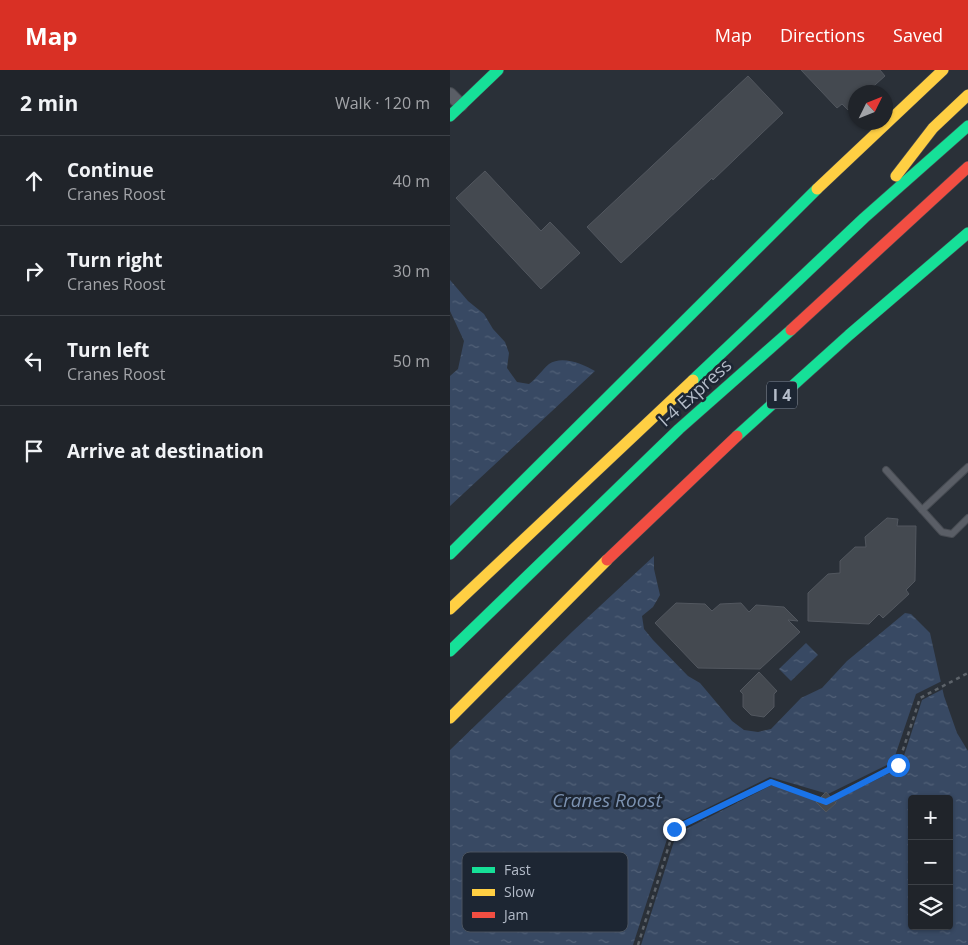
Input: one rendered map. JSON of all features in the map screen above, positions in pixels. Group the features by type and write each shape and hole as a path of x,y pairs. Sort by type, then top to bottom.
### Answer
{"main road":[{"path":"450,116 498,70"},
{"path":"450,554 812,193 943,70"},
{"path":"864,218 933,128 968,95"},
{"name":"I-4 Express","path":"450,609 864,218 968,126"},
{"name":"I-4 Express","path":"450,651 679,429 865,264 968,167"},
{"name":"I 4","path":"450,701 603,564 739,434 888,300 968,234"},
{"path":"865,264 908,239"},
{"path":"450,536 503,503"},
{"path":"450,718 603,564"}],"street":[{"path":"450,94 461,105"}],"lane":[{"path":"922,510 968,468"},
{"path":"886,470 942,532 952,534 968,518"}],"path":[{"path":"638,945 674,829 771,782 826,802 898,765 920,698 968,673"}],"water":[{"path":"450,280 468,301 484,314 493,329 505,342 509,353 507,368 517,382 529,384 549,364 560,360 579,363 595,371 450,506 450,376 458,369 464,341 450,311"},
{"name":"Cranes Roost","path":"654,556 654,569 660,595 653,607 642,616 644,629 688,676 700,683 732,721 744,730 758,732 771,729 801,698 822,688 847,661 905,613 911,614 930,633 944,696 957,733 968,751 968,945 450,945 450,750"},
{"path":"806,643 818,655 791,681 779,669"}],"pier":[{"path":"944,680 945,688 922,700 900,768 835,800 836,803 826,812 816,802 818,800 772,785 680,832 680,835 676,835 641,945 633,945 668,836 666,836 664,821 678,820 679,822 770,777 828,794 893,762 916,694"}],"building":[{"path":"801,70 880,70 885,76 875,85 848,85 848,110 842,104 837,108"},
{"path":"748,76 783,113 713,180 712,178 621,263 587,227"},
{"path":"485,171 541,231 550,222 580,253 541,289 456,198"},
{"path":"887,518 898,519 897,526 916,526 915,581 906,590 909,594 883,618 879,614 869,624 808,621 808,593 828,574 840,573 840,561 855,547 866,547 865,537"},
{"path":"676,603 705,604 712,611 720,604 741,603 749,612 756,605 784,607 798,621 788,620 800,632 760,669 698,668 655,623"},
{"path":"759,672 777,691 774,694 774,707 764,717 751,715 743,707 743,694 740,691"},
{"path":"826,792 836,803 826,812 816,802"},
{"path":"678,820 680,835 666,836 664,821"}],"traffic: fast":[{"path":"450,116 498,70"},
{"path":"693,380 864,218 968,126"},
{"path":"450,554 817,189"},
{"path":"737,436 849,335 968,233"},
{"path":"450,651 679,429 791,330"}],"traffic: slow":[{"path":"817,189 943,70"},
{"path":"896,176 933,128 968,95"},
{"path":"450,609 693,380"},
{"path":"450,718 607,560"}],"traffic: jam":[{"path":"791,330 968,167"},
{"path":"607,560 737,436"}],"route":[{"path":"674,829 771,782 826,802 898,765"}]}
